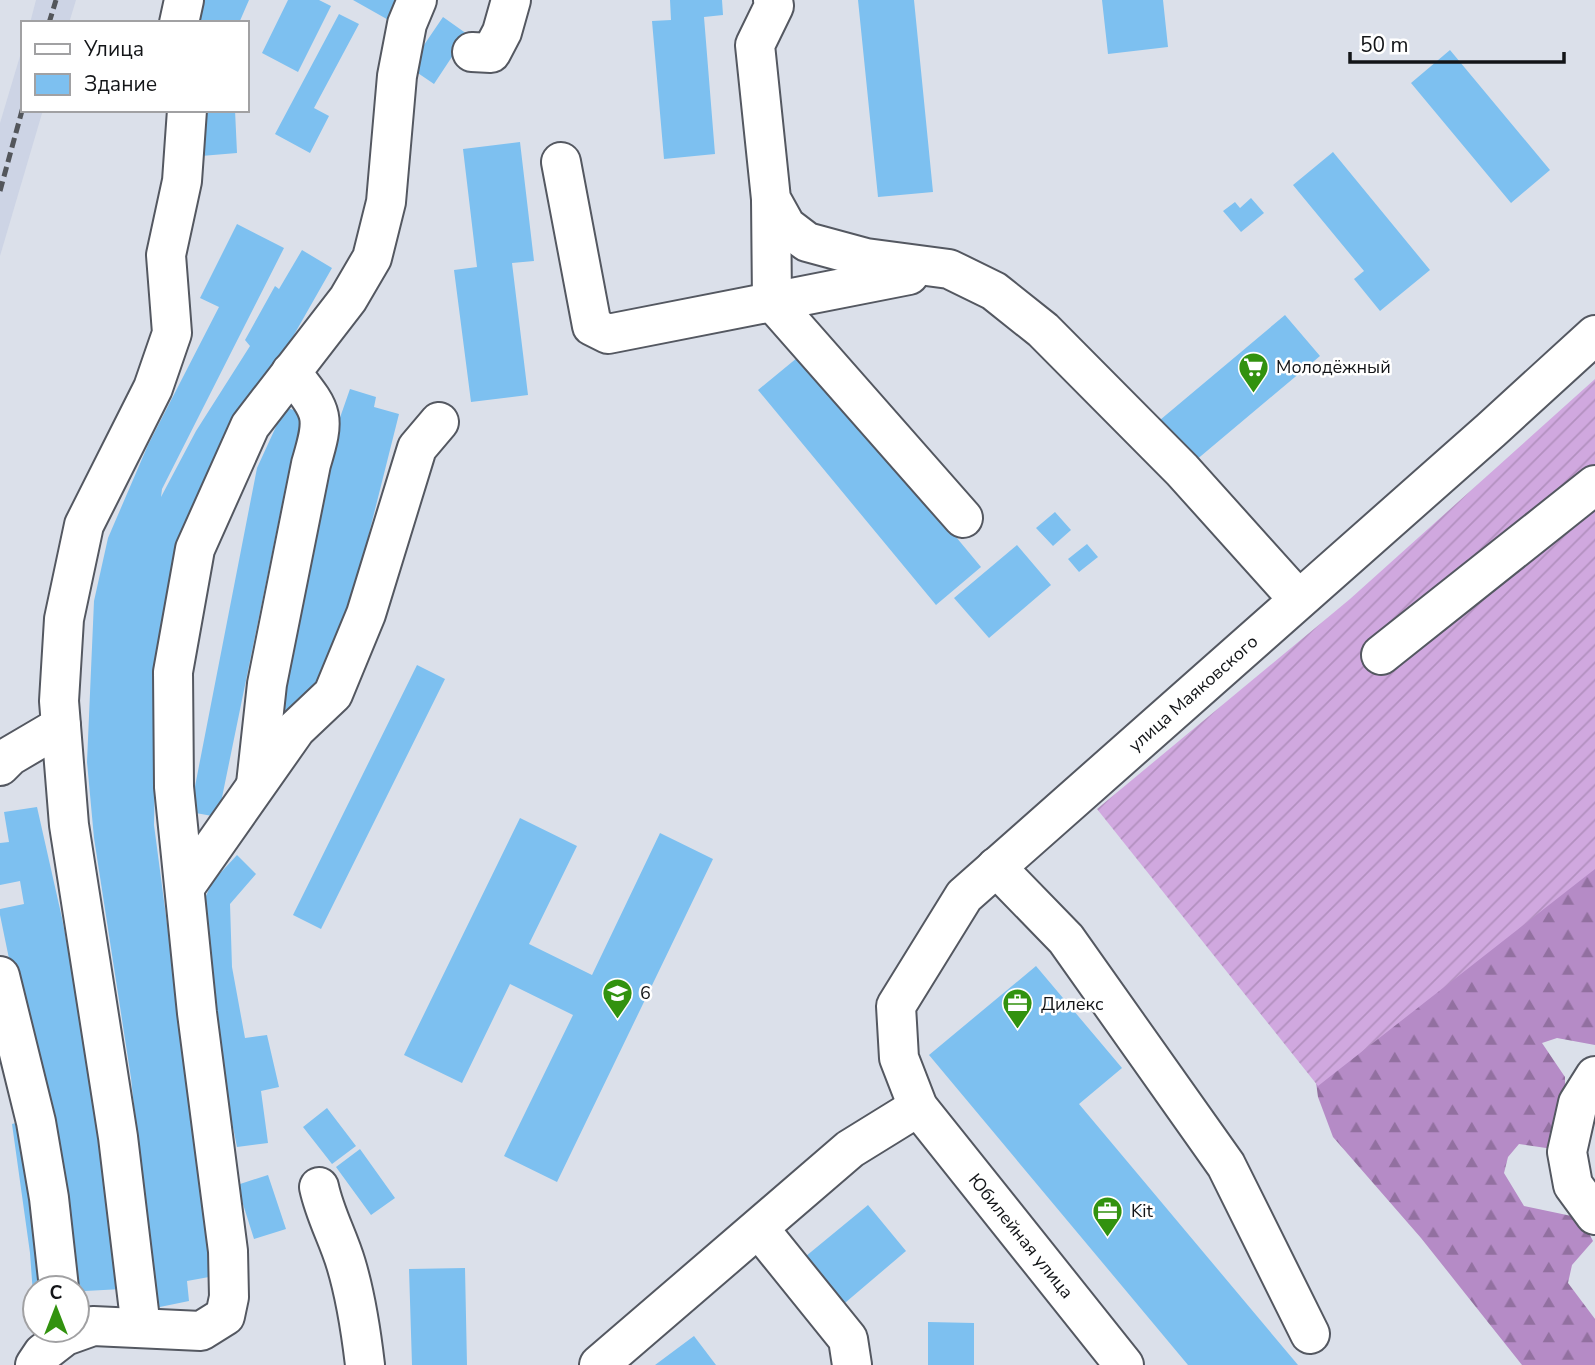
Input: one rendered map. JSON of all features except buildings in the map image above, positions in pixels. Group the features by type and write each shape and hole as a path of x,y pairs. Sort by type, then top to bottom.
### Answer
{"street":[{"path":"179,21 184,0"},
{"path":"91,1326 201,1331 225,1316 229,1297 228,1251 198,1013 174,787 173,672 195,549 250,426 348,299 372,258 386,202 397,76 407,24 417,0"},
{"path":"472,52 491,53 502,32 511,0"},
{"path":"773,0 774,6 755,44 771,199 772,301 963,518"},
{"path":"141,1328 118,1138 69,825 59,701 64,619 84,525 153,388 172,333 166,255 182,181 187,112"},
{"path":"561,162 592,326 608,334 874,280 949,269"},
{"path":"771,199 786,226 807,242 866,258 949,269 994,291 1043,330 1182,470 1298,599"},
{"name":"улица Маяковского","path":"918,1107 899,1058 896,1006 964,896 1595,335"},
{"path":"256,786 267,684 311,464 322,429 317,404 291,372"},
{"path":"185,887 296,729 333,694 366,614 417,448 439,422"},
{"path":"1381,655 1595,485"},
{"path":"0,766 10,756 61,726"},
{"path":"996,867 1066,939 1226,1165 1310,1335"},
{"path":"0,976 36,1122 49,1198 57,1274"},
{"path":"1595,1076 1578,1103 1567,1152 1573,1185 1595,1215"},
{"path":"599,1365 760,1230 850,1149 918,1107"},
{"name":"Юбилейная улица","path":"918,1107 1111,1358"},
{"path":"319,1187 324,1211 345,1262 360,1322 365,1365"},
{"path":"760,1230 848,1339 852,1365"},
{"path":"35,1365 52,1344"}],"shaded area":[{"path":"36,0 76,0 70,21 31,21"},
{"path":"21,53 21,112 42,112 0,256 0,123"},
{"path":"1595,379 1595,869 1318,1086 1097,809 1350,599"}],"green space":[{"path":"1595,849 1595,1045 1557,1038 1542,1043 1565,1077 1565,1123 1553,1149 1519,1144 1508,1157 1504,1173 1524,1206 1581,1218 1593,1241 1572,1265 1568,1283 1595,1319 1595,1365 1522,1365 1421,1238 1333,1137 1318,1097 1315,1075"}],"railway":[{"path":"50,21 56,0"},
{"path":"0,191 22,112"}],"place":[{"name":"Молодёжный","path":"1253,394"},
{"name":"6","path":"617,1020"},
{"name":"Дилекс","path":"1018,1031"},
{"name":"Kit","path":"1108,1238"}]}
